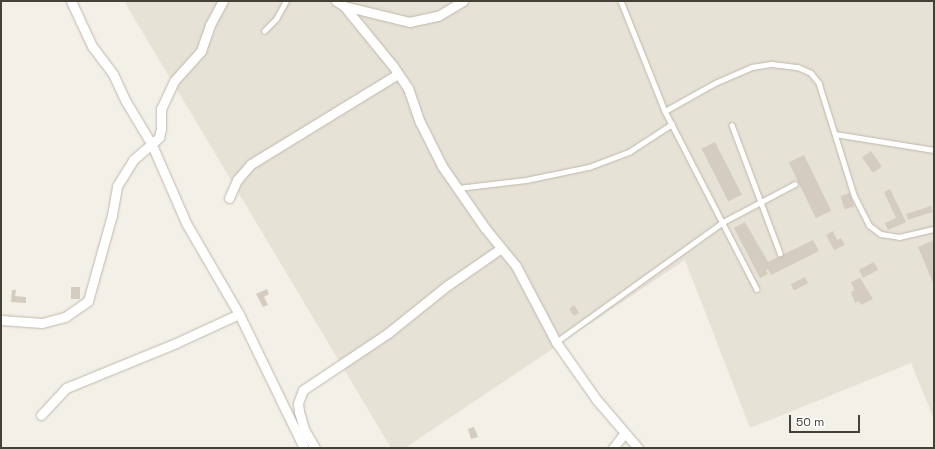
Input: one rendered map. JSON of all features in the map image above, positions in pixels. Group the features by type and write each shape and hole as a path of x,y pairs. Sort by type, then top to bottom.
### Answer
{"street":[{"path":"71,1 92,46 113,74 125,100 152,145 203,254 239,314 304,448"},
{"path":"1,320 42,323 65,317 88,301 112,215 117,186 133,160 152,145 160,133 161,109 172,86 201,51 210,25 223,1"},
{"path":"340,3 409,22 438,16 464,1"},
{"path":"340,3 398,74 413,98 425,135 458,188 500,249 525,280 542,319 556,342 596,399 624,434 638,448"},
{"path":"229,198 237,180 251,164 398,74"},
{"path":"315,448 304,429 299,412 298,403 303,390 388,333 448,285 500,249"},
{"path":"41,415 66,388 176,343 239,314"},
{"path":"613,448 624,434"}],"lane":[{"path":"264,31 276,19 286,1"},
{"path":"621,1 665,111 757,289"},
{"path":"665,111 752,67 772,64 798,67 811,73 819,83 854,195 870,225 881,234 899,236 934,229"},
{"path":"458,188 526,180 589,167 629,152 672,124"},
{"path":"732,125 780,253"},
{"path":"835,134 934,150"},
{"path":"556,342 723,222 761,200 795,184"}],"shaded area":[{"path":"124,1 934,1 934,419 911,363 750,428 685,260 405,448 391,448"}],"building":[{"path":"715,142 742,195 728,201 702,149"},
{"path":"871,151 882,167 873,173 862,157"},
{"path":"804,155 831,211 816,218 789,162"},
{"path":"890,189 906,222 888,230 885,223 896,218 884,192"},
{"path":"850,193 854,206 845,209 840,196"},
{"path":"931,206 933,212 908,220 906,214"},
{"path":"745,222 768,262 813,240 819,251 771,275 768,269 766,271 768,274 760,278 734,228"},
{"path":"833,231 837,240 841,238 845,245 834,250 826,235"},
{"path":"934,240 934,285 918,247"},
{"path":"874,262 878,270 863,278 859,270"},
{"path":"805,277 808,283 794,291 791,284"},
{"path":"860,278 873,299 861,305 859,301 855,303 851,292 854,290 851,282"},
{"path":"71,287 80,287 80,299 71,299"},
{"path":"267,289 269,294 264,297 268,305 263,307 256,294"},
{"path":"12,290 16,290 15,296 26,297 26,303 11,302"},
{"path":"574,305 579,313 574,316 569,309"},
{"path":"474,427 478,437 471,439 468,429"}]}
